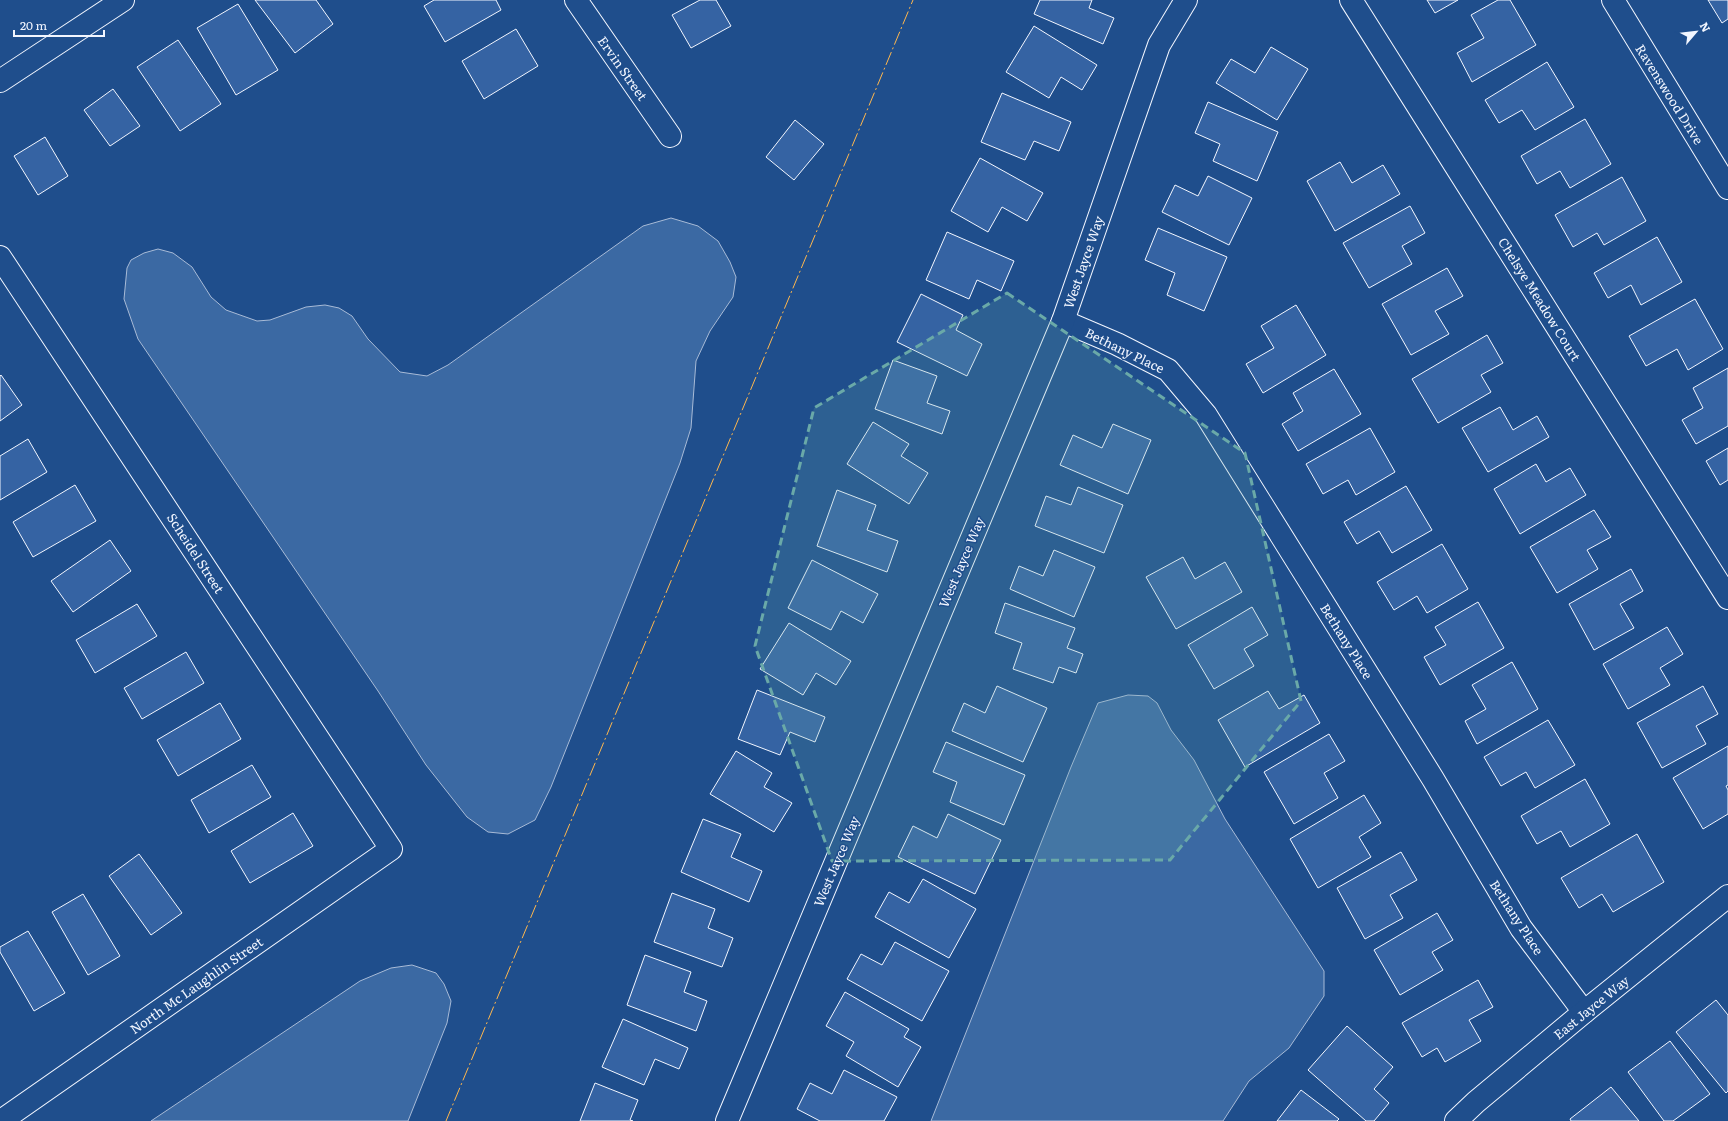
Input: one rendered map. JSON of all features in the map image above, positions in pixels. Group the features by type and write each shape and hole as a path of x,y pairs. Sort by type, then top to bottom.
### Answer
{"street":[{"path":"0,81 123,0"},
{"name":"Ervin Street","path":"576,0 670,136"},
{"name":"West Jayce Way","path":"727,1121 1063,321 1159,45 1186,0"},
{"name":"Chelsye Meadow Court","path":"1351,0 1728,598"},
{"name":"Ravenswood Drive","path":"1612,0 1728,188"},
{"name":"Scheidel Street","path":"0,257 391,849"},
{"name":"Bethany Place","path":"1063,321 1117,344 1168,370 1206,415 1433,779 1521,928 1584,1012"},
{"name":"North Mc Laughlin Street","path":"1,1121 391,849"},
{"name":"East Jayce Way","path":"1456,1121 1476,1102 1584,1012 1728,896"}],"highlighted area":[{"path":"1007,293 1245,453 1301,701 1170,860 832,861 755,646 814,408"}],"water":[{"path":"671,218 698,226 718,241 730,262 736,277 733,297 710,331 696,361 691,428 680,463 551,787 535,820 508,834 488,832 467,817 426,765 378,691 138,339 124,299 127,268 131,260 144,253 158,249 173,253 192,267 211,297 226,310 257,321 270,320 306,307 325,305 339,308 352,316 368,339 400,372 427,376 448,365 643,226"},
{"path":"1128,695 1148,696 1157,703 1171,730 1194,760 1225,819 1324,971 1324,996 1289,1048 1249,1081 1223,1121 931,1121 1071,767 1098,703"},
{"path":"412,965 436,973 444,984 451,1001 447,1023 408,1121 151,1121 360,981 391,968"}],"building":[{"path":"255,0 316,0 333,24 295,53"},
{"path":"434,0 496,0 501,10 445,42 424,6"},
{"path":"700,0 716,0 731,26 691,48 672,15"},
{"path":"1040,0 1092,0 1089,8 1114,18 1103,44 1034,14"},
{"path":"1427,0 1458,0 1435,13"},
{"path":"1498,0 1510,0 1536,45 1472,82 1457,53 1484,38 1471,15"},
{"path":"1708,0 1728,0 1728,19 1722,23"},
{"path":"238,4 278,70 236,95 197,28"},
{"path":"1034,26 1097,65 1082,90 1061,77 1049,98 1006,72"},
{"path":"516,29 538,66 484,99 462,61"},
{"path":"178,40 221,104 180,131 137,67"},
{"path":"1271,47 1308,69 1277,120 1216,83 1231,59 1255,73"},
{"path":"1547,62 1574,107 1535,130 1522,110 1499,123 1485,100"},
{"path":"113,89 140,126 110,146 84,110"},
{"path":"1002,93 1071,122 1059,151 1034,141 1025,160 981,142"},
{"path":"1208,102 1278,132 1257,181 1213,161 1220,144 1195,133"},
{"path":"1585,119 1611,164 1570,188 1560,171 1537,184 1521,156"},
{"path":"795,120 824,144 794,180 766,157"},
{"path":"45,137 68,176 38,195 14,156"},
{"path":"980,158 1043,193 1027,221 1002,207 988,232 951,211"},
{"path":"1340,162 1352,183 1383,165 1400,194 1335,231 1307,181"},
{"path":"1208,176 1252,198 1229,245 1162,212 1175,185 1198,196"},
{"path":"1622,177 1646,221 1604,245 1597,233 1573,247 1555,215"},
{"path":"1410,206 1425,233 1402,246 1412,264 1369,288 1343,243"},
{"path":"1158,228 1227,257 1204,311 1167,295 1175,273 1145,260"},
{"path":"947,232 1014,261 1001,291 977,280 969,299 926,280"},
{"path":"1657,237 1682,282 1641,305 1631,285 1608,298 1594,273"},
{"path":"1447,268 1463,296 1435,311 1449,334 1411,355 1382,304"},
{"path":"921,294 963,315 956,330 982,344 967,376 897,342"},
{"path":"1695,299 1723,349 1688,370 1677,349 1646,366 1629,336"},
{"path":"1296,305 1326,355 1263,393 1246,364 1274,348 1261,326"},
{"path":"1487,335 1503,363 1481,375 1491,392 1438,423 1412,379"},
{"path":"893,360 937,376 927,403 950,411 942,434 875,409"},
{"path":"1728,368 1728,426 1696,444 1682,420 1703,408 1693,388"},
{"path":"1334,369 1361,414 1298,451 1282,424 1303,411 1293,393"},
{"path":"1,375 22,405 0,421 0,376"},
{"path":"1500,407 1513,430 1537,416 1549,437 1488,472 1462,428"},
{"path":"873,422 909,444 901,456 928,473 909,504 847,464"},
{"path":"1113,424 1151,440 1128,494 1060,465 1073,435 1102,448"},
{"path":"1370,428 1395,472 1356,495 1348,480 1323,494 1306,464"},
{"path":"28,439 47,472 0,500 0,456"},
{"path":"1728,448 1728,480 1720,485 1706,461"},
{"path":"1536,464 1546,482 1570,468 1586,495 1520,534 1494,489"},
{"path":"75,485 96,521 33,557 13,522"},
{"path":"1406,486 1432,530 1392,553 1379,531 1357,544 1344,522"},
{"path":"1078,487 1123,505 1104,553 1035,526 1046,496 1071,505"},
{"path":"837,490 876,505 867,530 898,541 887,572 817,546"},
{"path":"1594,510 1611,537 1587,550 1598,569 1557,593 1530,547"},
{"path":"110,540 131,571 73,612 51,581"},
{"path":"1442,544 1468,589 1427,613 1417,596 1394,610 1377,582"},
{"path":"1054,550 1095,567 1074,617 1010,589 1019,566 1043,576"},
{"path":"1183,557 1195,579 1225,562 1242,592 1176,629 1146,577"},
{"path":"812,560 878,594 863,623 841,611 831,630 788,608"},
{"path":"1631,569 1643,591 1620,604 1634,628 1594,650 1569,604"},
{"path":"1478,602 1504,648 1440,685 1424,657 1446,645 1435,627"},
{"path":"1005,603 1075,628 1067,648 1083,654 1076,673 1059,667 1053,683 1013,669 1022,643 995,633"},
{"path":"137,604 157,636 95,673 76,640"},
{"path":"1252,607 1268,635 1244,649 1254,666 1214,689 1188,645"},
{"path":"789,623 851,661 836,685 816,673 803,695 760,669"},
{"path":"1667,627 1683,654 1660,668 1670,685 1628,709 1603,664"},
{"path":"186,652 204,683 142,719 124,688"},
{"path":"1512,662 1538,709 1477,744 1465,721 1486,709 1472,685"},
{"path":"997,686 1047,708 1023,762 952,731 964,703 985,713"},
{"path":"1703,686 1718,714 1696,726 1706,744 1662,768 1637,723"},
{"path":"757,690 825,717 815,742 790,732 780,755 738,739"},
{"path":"1268,691 1279,709 1304,695 1320,723 1245,767 1218,720"},
{"path":"220,703 241,739 178,776 157,740"},
{"path":"1548,720 1575,765 1535,788 1526,772 1501,786 1484,757"},
{"path":"1329,734 1345,761 1324,773 1338,798 1294,824 1264,772"},
{"path":"946,742 1025,775 1004,825 950,802 957,782 933,772"},
{"path":"1728,746 1728,785 1726,786 1728,790 1728,814 1703,829 1673,778"},
{"path":"736,751 772,773 764,787 792,803 774,832 710,794"},
{"path":"252,765 271,797 209,833 191,800"},
{"path":"1585,779 1610,824 1570,847 1561,831 1537,844 1521,816"},
{"path":"1364,795 1381,823 1359,837 1371,857 1318,888 1290,839"},
{"path":"293,813 313,846 250,883 231,851"},
{"path":"948,814 1001,840 975,894 898,857 913,826 937,838"},
{"path":"703,819 741,834 731,857 762,871 749,902 681,872"},
{"path":"1637,834 1664,882 1613,912 1602,894 1579,908 1561,878"},
{"path":"1401,852 1417,880 1390,895 1403,918 1365,939 1337,888"},
{"path":"139,854 182,913 151,935 109,876"},
{"path":"923,879 976,909 949,958 875,917 889,892 909,903"},
{"path":"672,893 715,909 708,928 733,938 722,967 654,942"},
{"path":"83,894 120,956 88,975 52,912"},
{"path":"1437,913 1453,940 1432,952 1443,970 1400,995 1374,950"},
{"path":"28,931 65,993 34,1011 0,952 0,947"},
{"path":"895,942 949,971 922,1021 847,979 861,954 882,965"},
{"path":"645,955 691,972 684,992 707,1001 696,1031 627,1005"},
{"path":"1478,980 1493,1007 1469,1020 1481,1041 1445,1062 1437,1048 1422,1057 1402,1023"},
{"path":"845,992 909,1029 904,1037 921,1047 898,1087 846,1056 854,1042 826,1026"},
{"path":"1716,1000 1728,1015 1728,1091 1726,1093 1676,1032"},
{"path":"623,1019 688,1048 679,1069 655,1059 644,1085 602,1067"},
{"path":"1347,1026 1393,1067 1374,1089 1389,1103 1374,1121 1366,1121 1308,1070"},
{"path":"1670,1041 1710,1094 1673,1121 1664,1121 1628,1072"},
{"path":"844,1070 897,1097 884,1121 820,1121 797,1109 810,1083 832,1094"},
{"path":"595,1083 638,1100 630,1120 633,1121 580,1121"},
{"path":"1611,1087 1639,1121 1571,1121 1570,1119"},
{"path":"1301,1090 1339,1119 1337,1121 1277,1121"}],"power":[{"path":"446,1121 913,0"}]}
